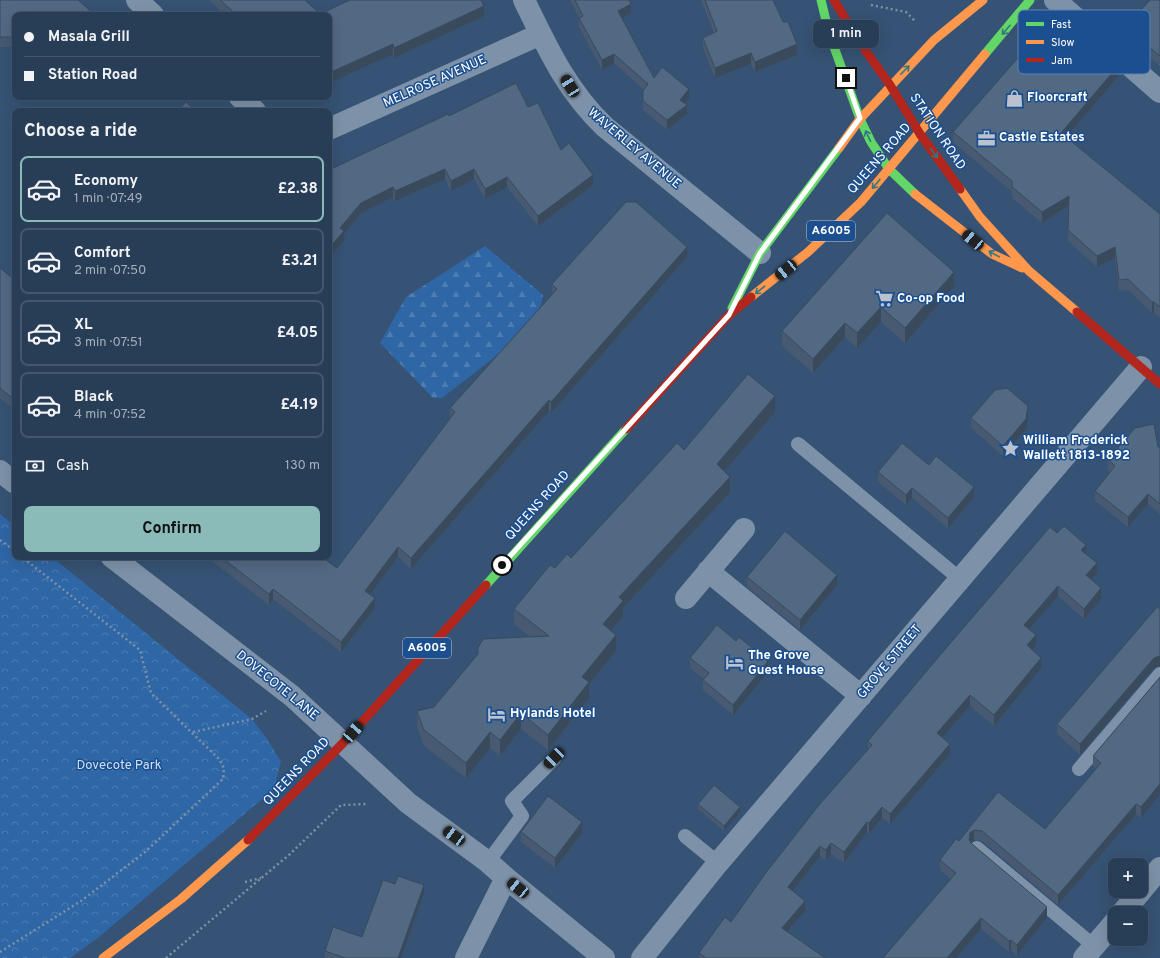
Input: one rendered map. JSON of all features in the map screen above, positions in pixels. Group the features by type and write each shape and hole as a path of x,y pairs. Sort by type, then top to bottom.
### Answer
{"main road":[{"name":"STATION ROAD","path":"821,0 829,33 860,118 872,142 889,169 920,198 992,254 1029,271"},
{"name":"STATION ROAD","path":"834,0 858,40 890,85 920,134 980,217 1029,271 1160,384"},
{"name":"QUEENS ROAD","path":"729,315 760,253 860,118 934,40 983,0"},
{"name":"QUEENS ROAD","path":"1022,10 1030,0"},
{"name":"QUEENS ROAD","path":"103,958 144,929 224,863 289,800 343,743 729,315 808,252 861,202 920,134 1018,15"}],"street":[{"path":"137,0 150,12"},
{"name":"WAVERLEY AVENUE","path":"524,0 557,64 586,108 605,127 760,253"},
{"path":"1055,0 1066,10"},
{"name":"MELROSE AVENUE","path":"332,128 541,34"},
{"path":"1139,74 1160,92"},
{"path":"243,100 252,108"},
{"name":"GROVE STREET","path":"642,958 718,863 1141,367"},
{"path":"686,598 744,529"},
{"name":"DOVECOTE LANE","path":"116,560 292,696 408,803 488,862 604,958"},
{"path":"708,571 861,696"},
{"path":"1148,883 1160,868"},
{"path":"466,958 506,878"},
{"path":"1128,906 1135,898"},
{"path":"1089,952 1108,930"}],"lane":[{"path":"798,444 960,579"},
{"path":"1079,769 1159,677"},
{"path":"488,862 522,816 512,802 554,758"},
{"path":"685,836 718,863"},
{"path":"977,848 1089,952"}],"path":[{"path":"870,5 906,12 920,25"},
{"path":"0,540 12,549"},
{"path":"0,952 81,901 145,852 223,779 224,768 219,759 151,693 140,650 26,560"},
{"path":"192,732 252,719 292,696"},
{"path":"166,958 290,854 341,805 408,803"}],"green space":[{"path":"485,246 543,295 536,325 442,398 433,398 380,343 406,297"},
{"name":"Dovecote Park","path":"0,514 12,524 12,560 56,560 252,719 268,740 281,762 274,789 99,937 70,958 0,958"}],"building":[{"path":"0,0 78,0 92,12 12,12 12,37 0,37"},
{"path":"220,0 305,0 318,12 234,12"},
{"path":"350,0 481,0 484,6 394,48 393,44 332,72 332,12 324,12"},
{"path":"575,0 629,0 631,4 618,11 654,78 662,67 689,89 680,100 687,105 667,120 643,101 643,91 648,84 614,54 602,60 579,18 583,16"},
{"path":"705,0 773,0 783,22 788,22 797,44 755,62 751,53 715,68 703,38 717,31"},
{"path":"1150,0 1160,0 1160,56 1150,47 1150,10 1141,10"},
{"path":"1017,59 1018,74 1111,74 1061,133 1160,214 1160,307 1152,302 1128,279 1119,280 1115,247 1097,256 1068,230 1069,196 1042,212 1012,187 1012,181 953,132"},
{"path":"516,83 528,107 538,103 561,150 569,143 593,175 538,216 507,177 485,189 474,169 451,181 445,169 395,191 393,187 361,203 340,228 344,231 332,245 332,169 448,114 449,116"},
{"path":"186,102 193,108 181,108"},
{"path":"626,202 636,202 687,247 551,402 549,400 411,558 398,547 365,591 375,598 341,642 273,589 269,594 225,560 326,560 337,568 455,412 450,408 557,289 552,284"},
{"name":"Co-op Food","path":"887,213 954,272 905,328 881,307 857,333 845,323 813,359 782,331"},
{"path":"0,268 11,277 12,276 12,396 11,397 0,388"},
{"path":"748,374 775,396 717,464 730,477 619,597 623,601 603,624 616,635 582,677 589,682 548,735 521,713 500,740 490,732 466,763 424,730 417,711 434,707 478,654 478,648 483,639 549,636 514,609 550,565 555,568 567,554 571,558 677,443 684,450"},
{"path":"1007,388 1028,406 1026,419 1003,446 971,418 995,390"},
{"path":"1154,424 1158,447 1160,447 1160,504 1148,494 1128,517 1095,491 1115,466 1108,459 1135,428"},
{"path":"902,443 929,465 936,456 974,487 948,518 912,488 906,495 878,472"},
{"path":"1064,526 1086,545 1081,550 1097,563 1086,575 1101,588 1084,609 1058,586 1024,625 1036,635 1027,645 1041,658 994,715 970,695 937,733 950,744 890,814 882,807 869,823 867,822 844,852 831,843 826,850 820,846 788,887 805,901 782,928 825,958 706,958 699,953 725,917 731,922 768,870 819,805 872,745 868,741 941,654 1050,527 1057,533"},
{"path":"785,531 837,575 800,620 747,577"},
{"path":"1157,607 1160,609 1160,656 1154,658 1080,744 1057,724"},
{"path":"717,625 736,641 739,637 768,661 733,705 703,680 709,673 690,658"},
{"path":"1160,677 1160,784 1141,807 1136,804 1058,895 982,831 974,830 970,833 969,840 972,844 1047,907 1017,945 1011,940 1009,941 981,918 947,958 883,958 956,873 940,860 956,839 959,841 998,792 1045,829 1101,763 1093,756"},
{"path":"714,785 740,807 724,826 698,804"},
{"path":"548,796 582,822 555,858 521,832"},
{"path":"398,876 424,885 398,958 345,958 325,951 333,927 362,937 383,880 395,884"}],"traffic: fast":[{"path":"821,0 829,33 860,119 871,142 889,169 915,194"},
{"path":"1022,10 1030,0"},
{"path":"985,54 1018,14"},
{"path":"732,308 760,253 839,148"},
{"path":"486,585 626,429"}],"traffic: slow":[{"path":"839,148 860,119 934,40 983,0"},
{"path":"751,297 808,252 861,202 985,54"},
{"path":"960,189 980,217 1029,271 1077,312"},
{"path":"915,194 992,254 1022,268"},
{"path":"103,958 181,899 248,840"}],"traffic: jam":[{"path":"834,0 858,40 890,85 920,134 960,189"},
{"path":"626,429 729,315 751,297"},
{"path":"1077,312 1160,384"},
{"path":"248,840 343,743 486,585"}],"place":[{"name":"Floorcraft","path":"1014,98"},
{"name":"Castle Estates","path":"986,138"},
{"name":"Co-op Food","path":"884,299"},
{"name":"William Frederick Wallett 1813-1892","path":"1010,448"},
{"name":"The Grove Guest House","path":"735,663"},
{"name":"Hylands Hotel","path":"497,714"}],"route":[{"path":"502,565 729,315 760,253 860,118 846,78"}]}
